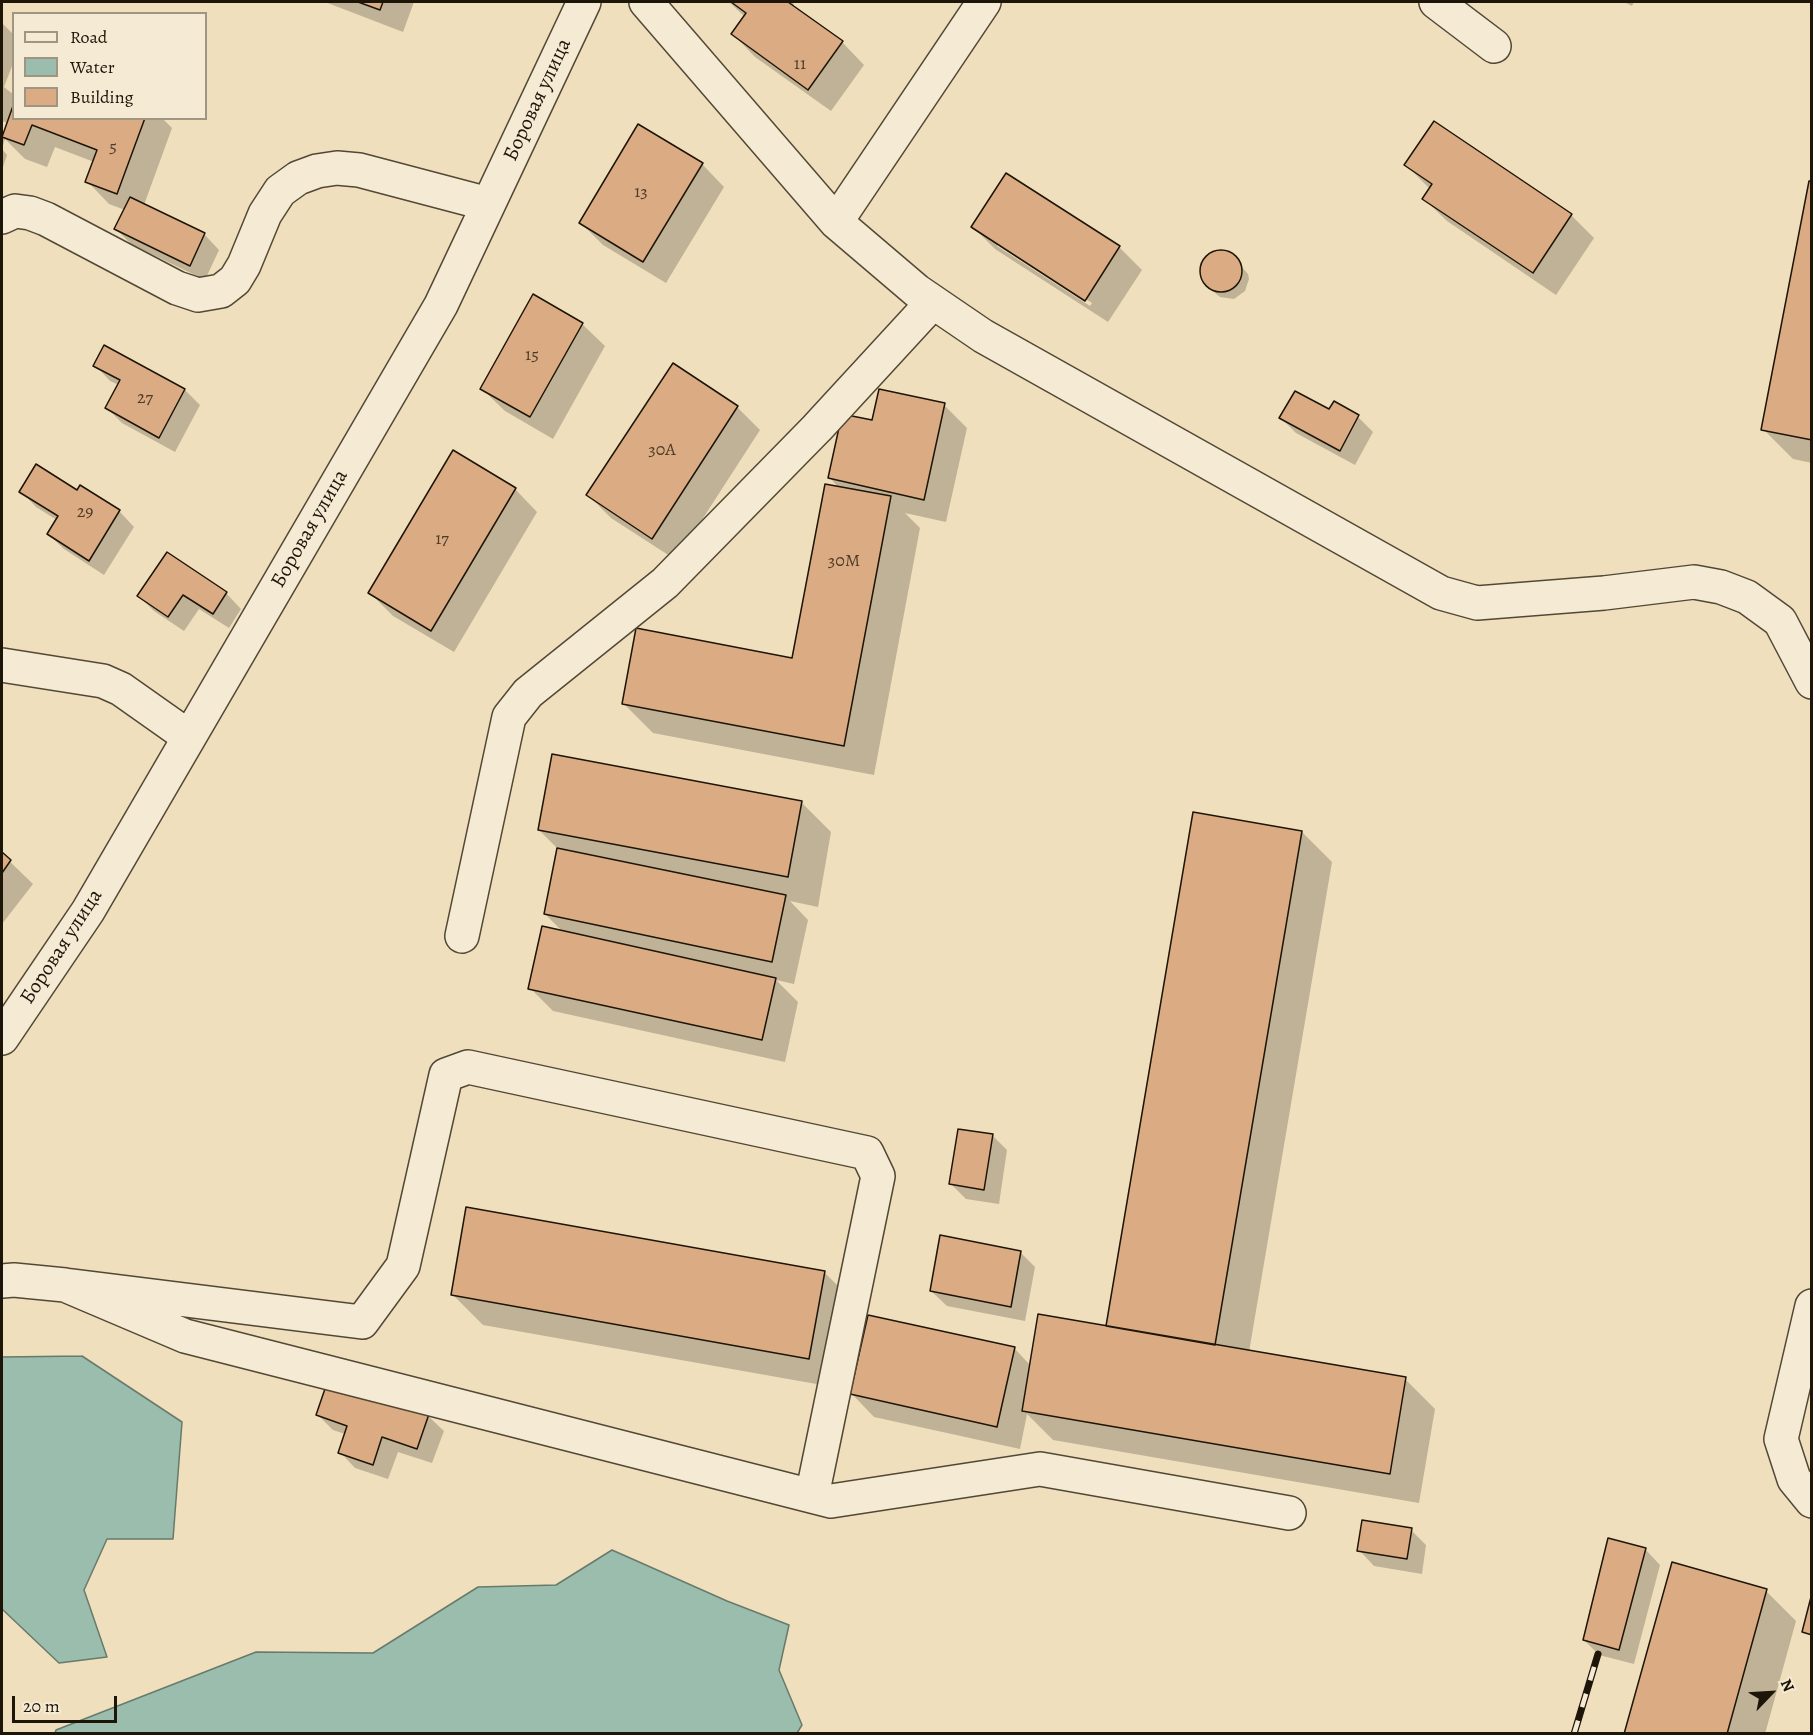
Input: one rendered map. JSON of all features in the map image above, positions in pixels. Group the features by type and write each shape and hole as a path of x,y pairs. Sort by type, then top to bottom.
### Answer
{"street":[{"name":"Боровая улица","path":"2,1038 88,911 441,305 584,2"},
{"path":"646,2 836,222 917,291 983,336 1441,593 1477,603 1604,593 1694,582 1721,587 1748,597 1780,621 1812,682"},
{"path":"836,222 984,2"},
{"path":"1436,2 1494,45"},
{"path":"2,218 15,211 30,213 46,219 177,288 198,295 221,291 235,280 244,265 265,214 280,191 298,178 317,171 337,168 359,170 488,204"},
{"path":"462,936 509,717 528,693 665,583 817,428 933,302"},
{"path":"2,665 103,681 121,689 189,738"},
{"path":"2,1281 66,1285 362,1322 404,1266 446,1075 468,1067 867,1153 878,1176 812,1496"},
{"path":"66,1285 185,1336 831,1501 1040,1469 1289,1513"},
{"path":"1812,1306 1781,1439 1794,1479 1812,1501"}],"water":[{"path":"82,1356 182,1422 173,1539 107,1539 84,1590 107,1657 59,1663 2,1609 2,1357"},
{"path":"612,1550 727,1601 789,1625 779,1670 802,1725 797,1733 55,1733 56,1730 256,1652 373,1653 478,1587 556,1585"}],"building":[{"path":"358,2 383,2 380,10"},
{"path":"731,2 788,2 843,41 808,90 731,34 746,13"},
{"path":"12,109 12,120 144,120 117,194 85,182 97,150 32,125 24,145 2,137"},
{"path":"1434,121 1572,214 1533,273 1422,199 1432,184 1404,165"},
{"path":"638,124 703,163 643,262 579,223"},
{"path":"1006,173 1120,246 1085,301 971,227"},
{"path":"1809,181 1812,181 1812,440 1761,430"},
{"path":"130,197 205,233 190,266 114,229"},
{"path":"1221,250 1236,256 1242,271 1236,286 1221,292 1206,286 1200,271 1206,256"},
{"path":"533,294 583,323 530,417 480,389"},
{"path":"104,345 185,389 159,438 105,408 120,380 93,366"},
{"path":"673,363 738,406 652,539 586,495"},
{"path":"879,389 945,403 924,500 828,478 842,414 872,420"},
{"path":"1295,391 1329,409 1334,401 1359,415 1340,451 1279,418"},
{"path":"453,450 516,488 431,631 368,593"},
{"path":"36,464 77,490 80,485 120,510 89,561 47,534 58,516 19,492"},
{"path":"825,484 891,496 844,746 622,704 636,628 792,658"},
{"path":"167,552 227,592 213,614 183,595 168,617 137,596"},
{"path":"552,754 802,801 788,877 538,830"},
{"path":"1193,812 1302,831 1215,1345 1106,1326"},
{"path":"557,848 786,895 772,962 544,914"},
{"path":"2,852 11,860 2,873"},
{"path":"542,926 776,978 762,1040 528,989"},
{"path":"958,1129 993,1134 984,1190 949,1184"},
{"path":"466,1207 825,1271 809,1359 451,1295"},
{"path":"940,1235 1021,1251 1011,1307 930,1291"},
{"path":"1038,1314 1406,1377 1390,1474 1022,1411"},
{"path":"868,1315 1015,1347 997,1427 850,1394"},
{"path":"328,1380 429,1414 417,1449 382,1437 373,1465 338,1453 347,1426 316,1415"},
{"path":"1362,1520 1412,1528 1407,1559 1357,1551"},
{"path":"1608,1538 1646,1548 1619,1650 1583,1640"},
{"path":"1672,1562 1767,1589 1727,1734 1624,1734"},
{"path":"1812,1593 1812,1635 1802,1632"}],"railway":[{"path":"1574,1734 1598,1654"}]}
